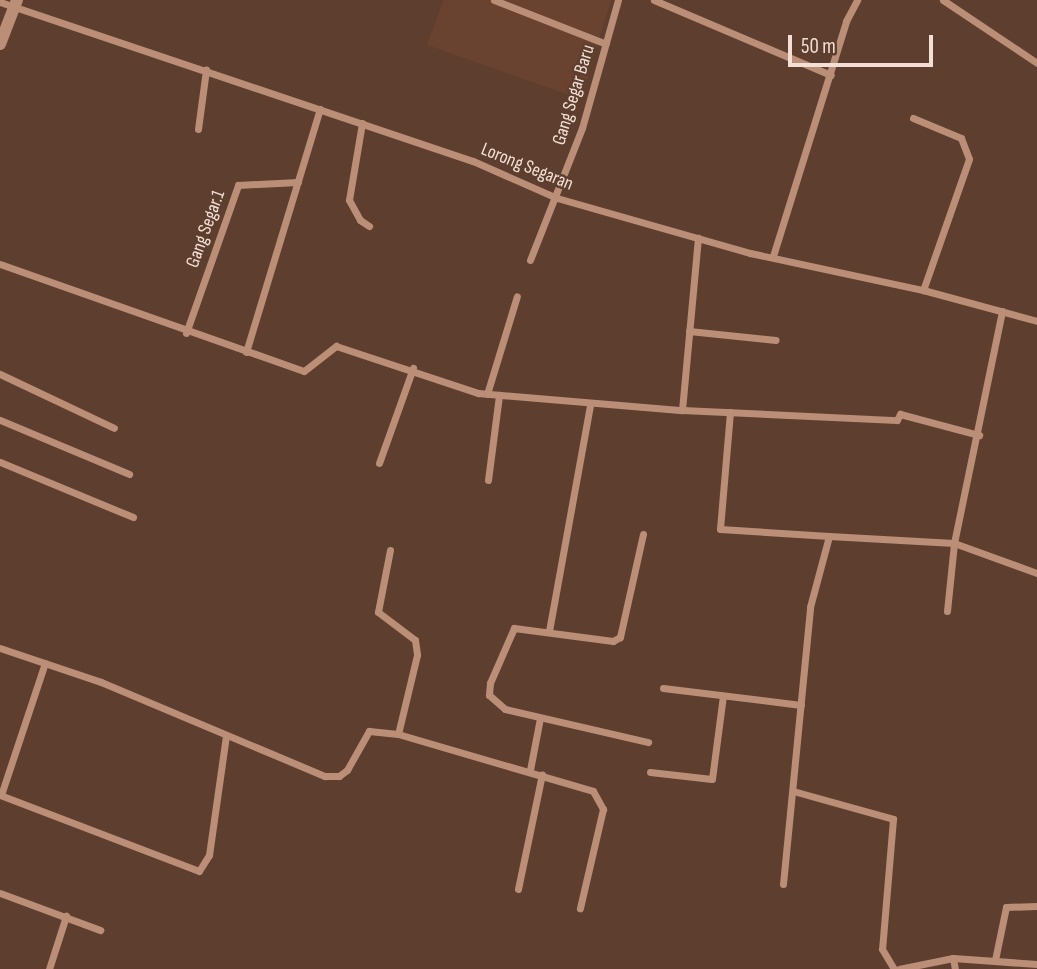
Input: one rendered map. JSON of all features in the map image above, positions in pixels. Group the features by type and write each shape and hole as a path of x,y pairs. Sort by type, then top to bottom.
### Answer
{"street":[{"path":"494,0 508,1 606,44"},
{"name":"Gang Segar Baru","path":"530,260 557,198 618,0"},
{"path":"654,0 831,75"},
{"path":"773,256 846,21 857,0"},
{"path":"943,0 1037,63"},
{"name":"Lorong Segaran","path":"0,2 16,4 473,161 557,198 698,238 923,290 1037,321"},
{"path":"0,44 16,4"},
{"path":"198,129 206,70"},
{"path":"246,352 320,109"},
{"path":"913,118 961,138 969,159 923,290"},
{"path":"362,124 349,200 360,220 369,226"},
{"name":"Gang Segar.1","path":"186,333 239,185 298,182"},
{"path":"682,410 698,238"},
{"path":"0,264 186,333 304,371 336,346 413,368 486,394 590,405 682,410 897,420 900,414 979,435"},
{"path":"486,394 517,296"},
{"path":"947,611 954,543 979,435 1002,312"},
{"path":"689,331 776,340"},
{"path":"379,463 413,368"},
{"path":"0,374 114,428"},
{"path":"488,480 499,395"},
{"path":"550,631 590,405"},
{"path":"730,412 720,529 954,543 1037,573"},
{"path":"0,420 129,474"},
{"path":"0,462 133,517"},
{"path":"643,534 621,638 613,641 514,628 489,683 494,704 540,718 648,742"},
{"path":"783,884 810,607 829,536"},
{"path":"390,550 378,612 381,619 415,640 417,655 398,734"},
{"path":"0,649 45,663 326,776 339,776 369,731 398,734 530,770 593,791 603,809 580,908"},
{"path":"45,663 1,795 199,871 209,855 226,735"},
{"path":"663,688 801,705"},
{"path":"650,772 712,779 723,696"},
{"path":"530,770 540,718"},
{"path":"517,889 542,774"},
{"path":"793,791 893,819 882,949 897,969 953,958 1037,964"},
{"path":"0,893 100,930"},
{"path":"995,960 1006,907 1037,906"},
{"path":"49,969 66,916"},
{"path":"953,958 955,969"}],"shaded area":[{"path":"444,0 611,0 581,99 427,45"}]}
